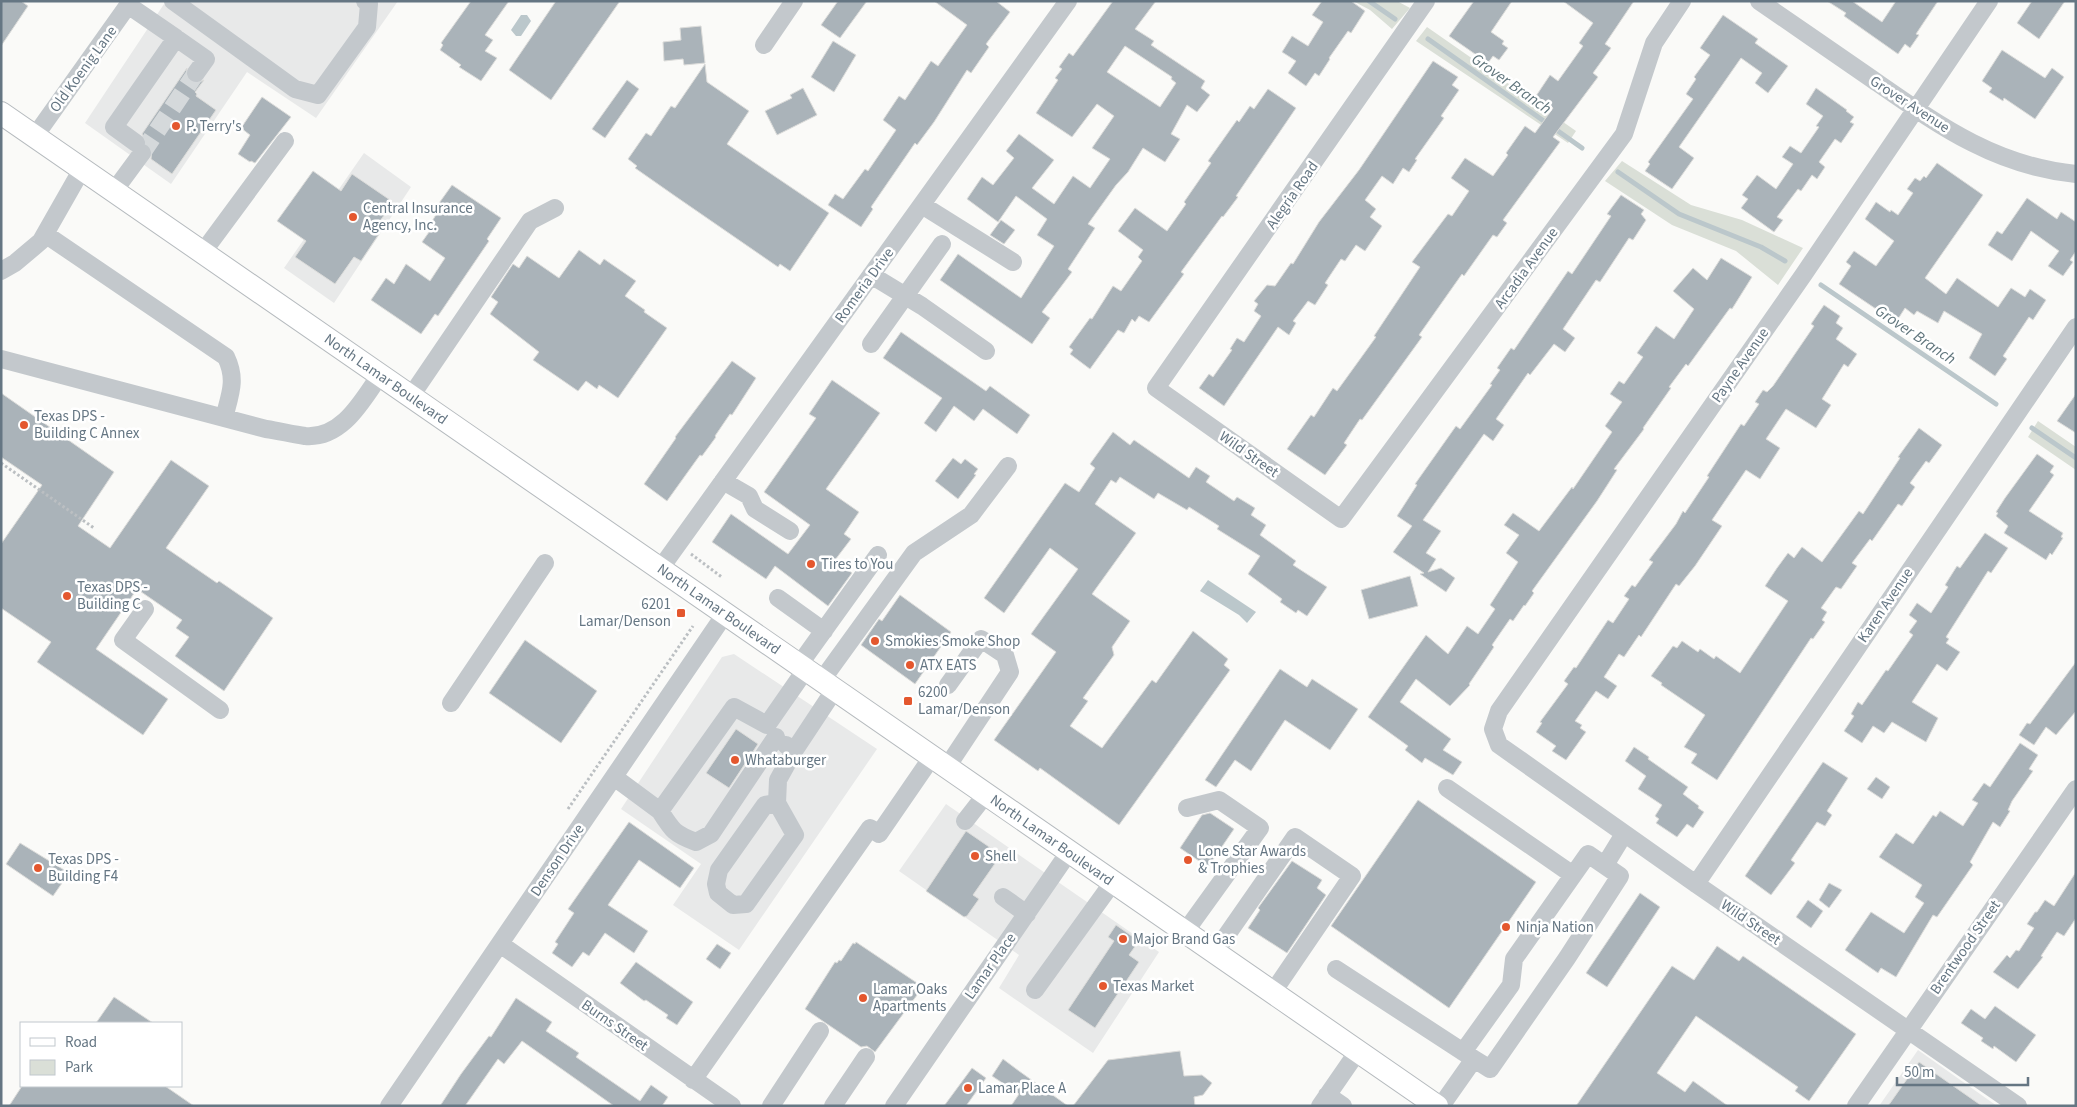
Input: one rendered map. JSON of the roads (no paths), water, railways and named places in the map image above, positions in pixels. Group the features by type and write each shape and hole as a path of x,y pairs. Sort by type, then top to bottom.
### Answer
{"main road":[{"name":"North Lamar Boulevard","path":"1,113 1437,1106"}],"street":[{"path":"173,1 296,89 318,95 367,27 370,2"},
{"path":"764,45 794,1"},
{"name":"Romeria Drive","path":"660,568 1068,1"},
{"name":"Alegria Road","path":"1156,388 1426,1"},
{"name":"Arcadia Avenue","path":"1341,519 1624,134 1654,43 1682,1"},
{"name":"Grover Avenue","path":"1759,1 1914,109 1971,144 2015,163 2054,172 2076,174"},
{"name":"Payne Avenue","path":"1493,728 1499,711 1804,274 1914,109 1989,1"},
{"path":"130,3 206,59 196,73"},
{"name":"Old Koenig Lane","path":"35,136 130,3"},
{"path":"114,191 139,148 114,127 176,38"},
{"path":"203,252 285,141"},
{"path":"1,271 41,241 82,169"},
{"path":"922,205 1013,262"},
{"path":"411,396 530,221 555,208"},
{"path":"45,234 226,357 232,371 232,384 224,418"},
{"path":"871,344 942,244"},
{"path":"871,275 904,295 986,351"},
{"name":"Karen Avenue","path":"1696,884 2076,326"},
{"path":"1,359 266,429 307,436 331,432 351,415 380,375"},
{"name":"Wild Street","path":"1156,388 1341,519"},
{"path":"614,777 660,811 673,832 696,842 711,834 771,731 914,553 971,515 1008,466"},
{"path":"723,481 749,496 755,509 790,531"},
{"path":"777,803 765,804 720,870 716,884 718,893 733,904 746,904 795,835 777,803 778,780 794,751 816,676 824,631 878,555"},
{"path":"451,703 545,563"},
{"path":"778,598 824,631"},
{"path":"145,609 123,640 220,710"},
{"name":"Denson Drive","path":"389,1106 725,614"},
{"path":"693,1080 870,828 879,834 940,762 1010,672 1005,655 981,639 948,685"},
{"path":"660,811 734,707 771,731 794,751"},
{"name":"Wild Street","path":"1493,728 1499,745 1624,834 2018,1106"},
{"path":"1447,788 1573,875"},
{"name":"Brentwood Street","path":"1856,1106 2076,789"},
{"path":"965,821 986,794"},
{"path":"1185,932 1260,828 1219,800 1187,808"},
{"path":"1605,865 1624,834"},
{"path":"1215,952 1295,837 1352,876 1273,992"},
{"name":"Lamar Place","path":"894,1106 1069,852"},
{"path":"1336,969 1468,1056 1490,1069 1567,958 1620,876 1588,854 1514,960 1510,985 1468,1056 1441,1106"},
{"path":"1035,990 1113,882"},
{"path":"1004,897 1027,914"},
{"name":"Burns Street","path":"500,944 693,1080 722,1103"},
{"path":"771,1106 820,1031"},
{"path":"1343,1106 1324,1100 1358,1051"},
{"path":"833,1106 866,1057"}],"waterway":[{"name":"Grover Branch","path":"1369,1 1395,19"},
{"name":"Grover Branch","path":"1428,39 1582,148"},
{"name":"Grover Branch","path":"1618,172 1679,214 1761,247 1785,261"},
{"name":"Grover Branch","path":"1821,285 1996,404"},
{"name":"Grover Branch","path":"2032,428 2076,458"}],"tunnel":[{"path":"142,153 196,73"}],"place":[{"name":"P. Terry's","path":"176,126"},
{"name":"Central Insurance Agency, Inc.","path":"353,217"},
{"name":"Texas DPS - Building C Annex","path":"24,425"},
{"name":"Tires to You","path":"811,564"},
{"name":"Texas DPS - Building C","path":"67,596"},
{"name":"6201 Lamar/Denson","path":"681,613"},
{"name":"Smokies Smoke Shop","path":"875,641"},
{"name":"ATX EATS","path":"910,665"},
{"name":"6200 Lamar/Denson","path":"908,701"},
{"name":"Whataburger","path":"735,760"},
{"name":"Shell","path":"975,856"},
{"name":"Lone Star Awards & Trophies","path":"1188,860"},
{"name":"Texas DPS - Building F4","path":"38,868"},
{"name":"Ninja Nation","path":"1506,927"},
{"name":"Major Brand Gas","path":"1123,939"},
{"name":"Texas Market","path":"1103,986"},
{"name":"Lamar Oaks Apartments","path":"863,998"},
{"name":"Lamar Place A","path":"968,1088"}]}
